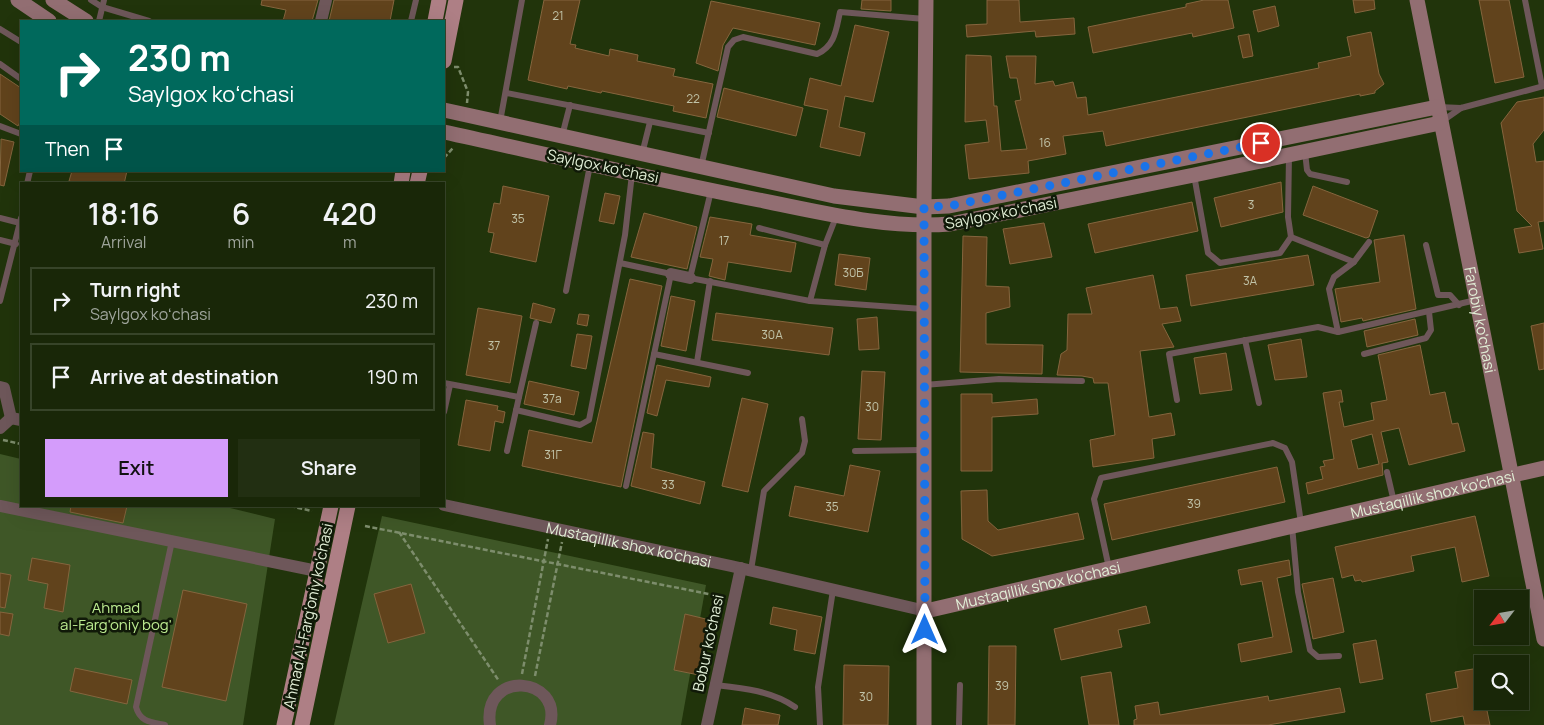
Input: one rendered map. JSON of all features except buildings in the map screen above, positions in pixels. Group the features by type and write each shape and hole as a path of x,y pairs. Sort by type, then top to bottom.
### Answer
{"main road":[{"path":"18,0 48,20"},
{"path":"54,0 84,20"},
{"path":"435,20 439,0"},
{"path":"447,64 456,0"},
{"path":"924,725 926,611 924,207 926,0"},
{"name":"Farobiy ko'chasi","path":"1416,0 1510,475 1539,593 1544,639"},
{"name":"Saylgox koʻchasi","path":"445,110 834,196 924,207 949,206 1436,107"},
{"name":"Saylgox koʻchasi","path":"445,132 711,191 836,215 925,226 950,224 1289,156 1440,123"},
{"name":"Mustaqillik shox ko'chasi","path":"926,611 1544,468"},
{"name":"Ahmad Al-Farg'oniy ko'chasi","path":"284,725 331,507"},
{"name":"Ahmad Al-Farg'oniy ko'chasi","path":"302,725 348,507"}],"street":[{"path":"321,20 326,0"},
{"path":"671,274 690,278"},
{"path":"0,387 4,388 16,419 0,428"},
{"name":"Mustaqillik shox ko'chasi","path":"445,505 746,569 926,611"},
{"path":"0,506 318,571"},
{"name":"Bobur ko'chasi","path":"707,725 715,685 746,569"},
{"path":"490,725 491,705 496,696 504,689 519,685 532,687 543,694 549,702 552,713 550,725"}],"lane":[{"path":"90,0 103,3 146,20"},
{"path":"411,20 416,0"},
{"path":"500,122 507,93 522,0"},
{"path":"1436,107 1461,108 1543,86 1525,0"},
{"path":"99,20 103,3"},
{"path":"701,167 728,47 734,40 743,37 817,54 825,50 832,43 840,12 926,19"},
{"path":"0,29 20,41"},
{"path":"0,64 20,79"},
{"path":"507,93 709,134"},
{"path":"562,136 570,106"},
{"path":"1440,123 1461,108"},
{"path":"642,154 650,122"},
{"path":"0,126 20,134"},
{"path":"1305,152 1307,170 1310,174 1347,182"},
{"path":"1194,175 1208,253 1220,263 1280,253 1291,237 1288,216 1289,156"},
{"path":"566,291 590,164"},
{"path":"516,410 580,425 588,420 620,263 632,173"},
{"path":"711,191 690,278 810,301 925,310"},
{"path":"810,301 825,245 836,215"},
{"path":"0,218 20,221"},
{"path":"0,301 20,227"},
{"path":"759,228 825,245"},
{"path":"1291,237 1354,262"},
{"path":"0,240 18,240"},
{"path":"1338,332 1329,289 1334,277 1354,262 1370,242"},
{"path":"1426,245 1438,295 1450,295 1459,305"},
{"path":"620,263 671,274 626,486"},
{"path":"697,362 710,281"},
{"path":"1177,400 1169,354 1318,327 1338,332 1476,300"},
{"path":"1364,354 1426,338 1430,330 1429,312"},
{"path":"507,451 536,323"},
{"path":"1245,340 1259,403"},
{"path":"654,354 748,373"},
{"path":"924,385 999,379 1082,381"},
{"path":"445,403 447,384 519,397"},
{"path":"746,569 764,491 802,453 805,441 802,419"},
{"path":"1110,568 1094,498 1101,478 1272,443 1284,448 1292,462 1297,524 1298,592 1310,650 1318,657 1339,656"},
{"path":"855,451 925,450"},
{"path":"1387,472 1394,502"},
{"path":"164,725 145,721 138,715 136,707 172,541"},
{"path":"820,725 818,687 833,590"},
{"path":"715,685 744,688 782,698 795,707"},
{"path":"959,725 960,685"}],"path":[{"path":"447,64 458,67 468,92 466,115"},
{"path":"0,439 20,444"},
{"path":"294,507 312,511"},
{"path":"365,526 724,598"},
{"path":"519,685 551,528"},
{"path":"532,687 565,531"},
{"path":"399,532 504,689"}],"green space":[{"name":"Ahmad al-Farg'oniy bog'","path":"0,454 20,459 20,507 226,507 275,519 243,725 0,725"},
{"path":"382,516 706,585 681,725 334,725"}],"route":[{"path":"925,630 924,207 949,206 1261,143"}]}
